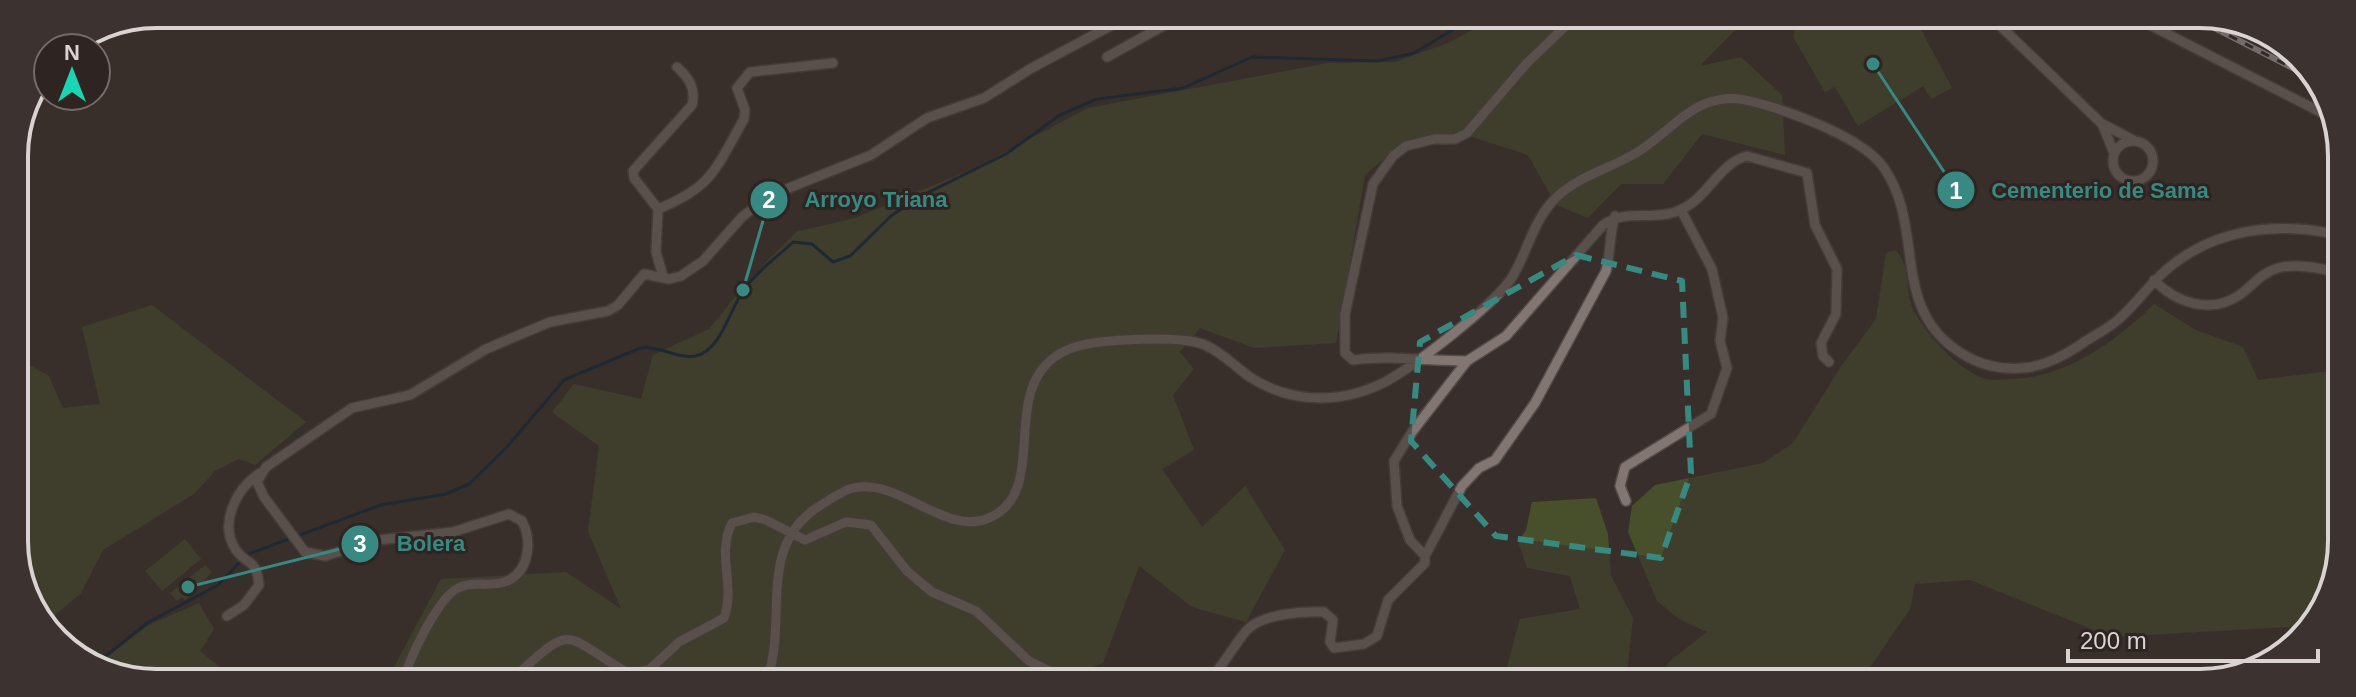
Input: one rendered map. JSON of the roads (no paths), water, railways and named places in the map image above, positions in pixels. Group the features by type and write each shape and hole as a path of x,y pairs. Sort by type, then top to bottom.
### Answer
{"street":[{"path":"227,616 256,593 258,574 250,560 239,554 230,535 232,507 239,492 308,436 352,408 410,395 506,339 562,318 608,311 618,305 644,274 681,276 696,266 742,217 769,196 885,148 927,118 984,98 1107,28"},
{"path":"1107,57 1159,28"},
{"path":"1467,361 1414,362 1373,357 1353,360 1345,353 1345,314 1373,184 1393,156 1406,146 1434,139 1455,139 1467,133 1527,63 1564,28"},
{"path":"2002,28 2101,123 2109,134 2114,153 2112,161 2119,176 2134,181 2148,175 2154,160 2152,152 2141,141 2101,123"},
{"path":"2156,28 2320,112"},
{"path":"658,209 686,198 710,180 744,119 745,110 737,88 750,72 833,63"},
{"path":"663,276 656,252 658,209 634,178 633,171 692,105 695,95 690,79 677,67"},
{"path":"770,669 777,646 778,563 789,534 801,519 853,488 876,488 972,523 991,518 1010,504 1019,485 1027,397 1040,372 1062,352 1083,344 1186,341 1203,344 1271,389 1328,399 1359,394 1414,362 1507,285 1520,264 1541,215 1556,197 1579,180 1639,152 1702,104 1727,98 1750,101 1849,137 1882,164 1902,207 1921,310 1938,335 1968,358 1994,367 2022,368 2046,363 2118,321 2154,280 2212,241 2249,230 2305,228 2328,233"},
{"path":"2114,153 2125,142 2133,140"},
{"path":"1425,556 1410,540 1397,506 1394,461 1412,432 1467,361 1506,336 1555,284 1603,225 1615,216 1664,217 1681,210 1693,204 1725,168 1742,157 1754,156 1807,173 1812,214 1837,269 1836,314 1821,343 1823,356 1829,362"},
{"path":"1626,501 1620,486 1625,467 1711,414 1727,368 1720,341 1723,318 1712,269 1681,210"},
{"path":"1220,669 1245,632 1274,617 1324,612 1333,620 1330,642 1334,648 1371,641 1381,629 1388,600 1425,563 1425,556 1462,486 1479,468 1495,460 1535,403 1606,271 1610,258 1607,241 1615,216"},
{"path":"2154,280 2174,296 2195,305 2212,306 2240,295 2257,279 2279,268 2328,272"},
{"path":"2166,270 2166,284 2174,296"},
{"path":"2143,292 2164,290"},
{"path":"260,473 257,482 264,497 297,542 305,552 325,556 378,540 453,532 509,514 522,521 529,548 522,569 507,582 473,583 449,593 408,661 407,669"},
{"path":"650,669 679,642 724,618 730,602 724,548 732,523 754,517 805,540 846,522 871,525 907,571 932,592 976,611 1029,661 1045,669"},
{"path":"524,669 542,652 570,638 581,641 623,669"}],"waterway":[{"path":"103,657 147,623 218,585 248,554 381,505 446,494 469,484 506,448 564,380 640,348 688,356 704,353 718,338 748,284 793,242 812,244 833,262 850,256 891,216 919,197 1006,154 1060,115 1097,99 1183,88 1252,57 1378,61 1414,53 1456,28"}],"railway":[{"path":"2216,29 2291,67"}],"place":[{"name":"Cementerio de Sama","path":"1873,64"},
{"name":"Arroyo Triana","path":"743,290"},
{"name":"Bolera","path":"188,587"}]}
